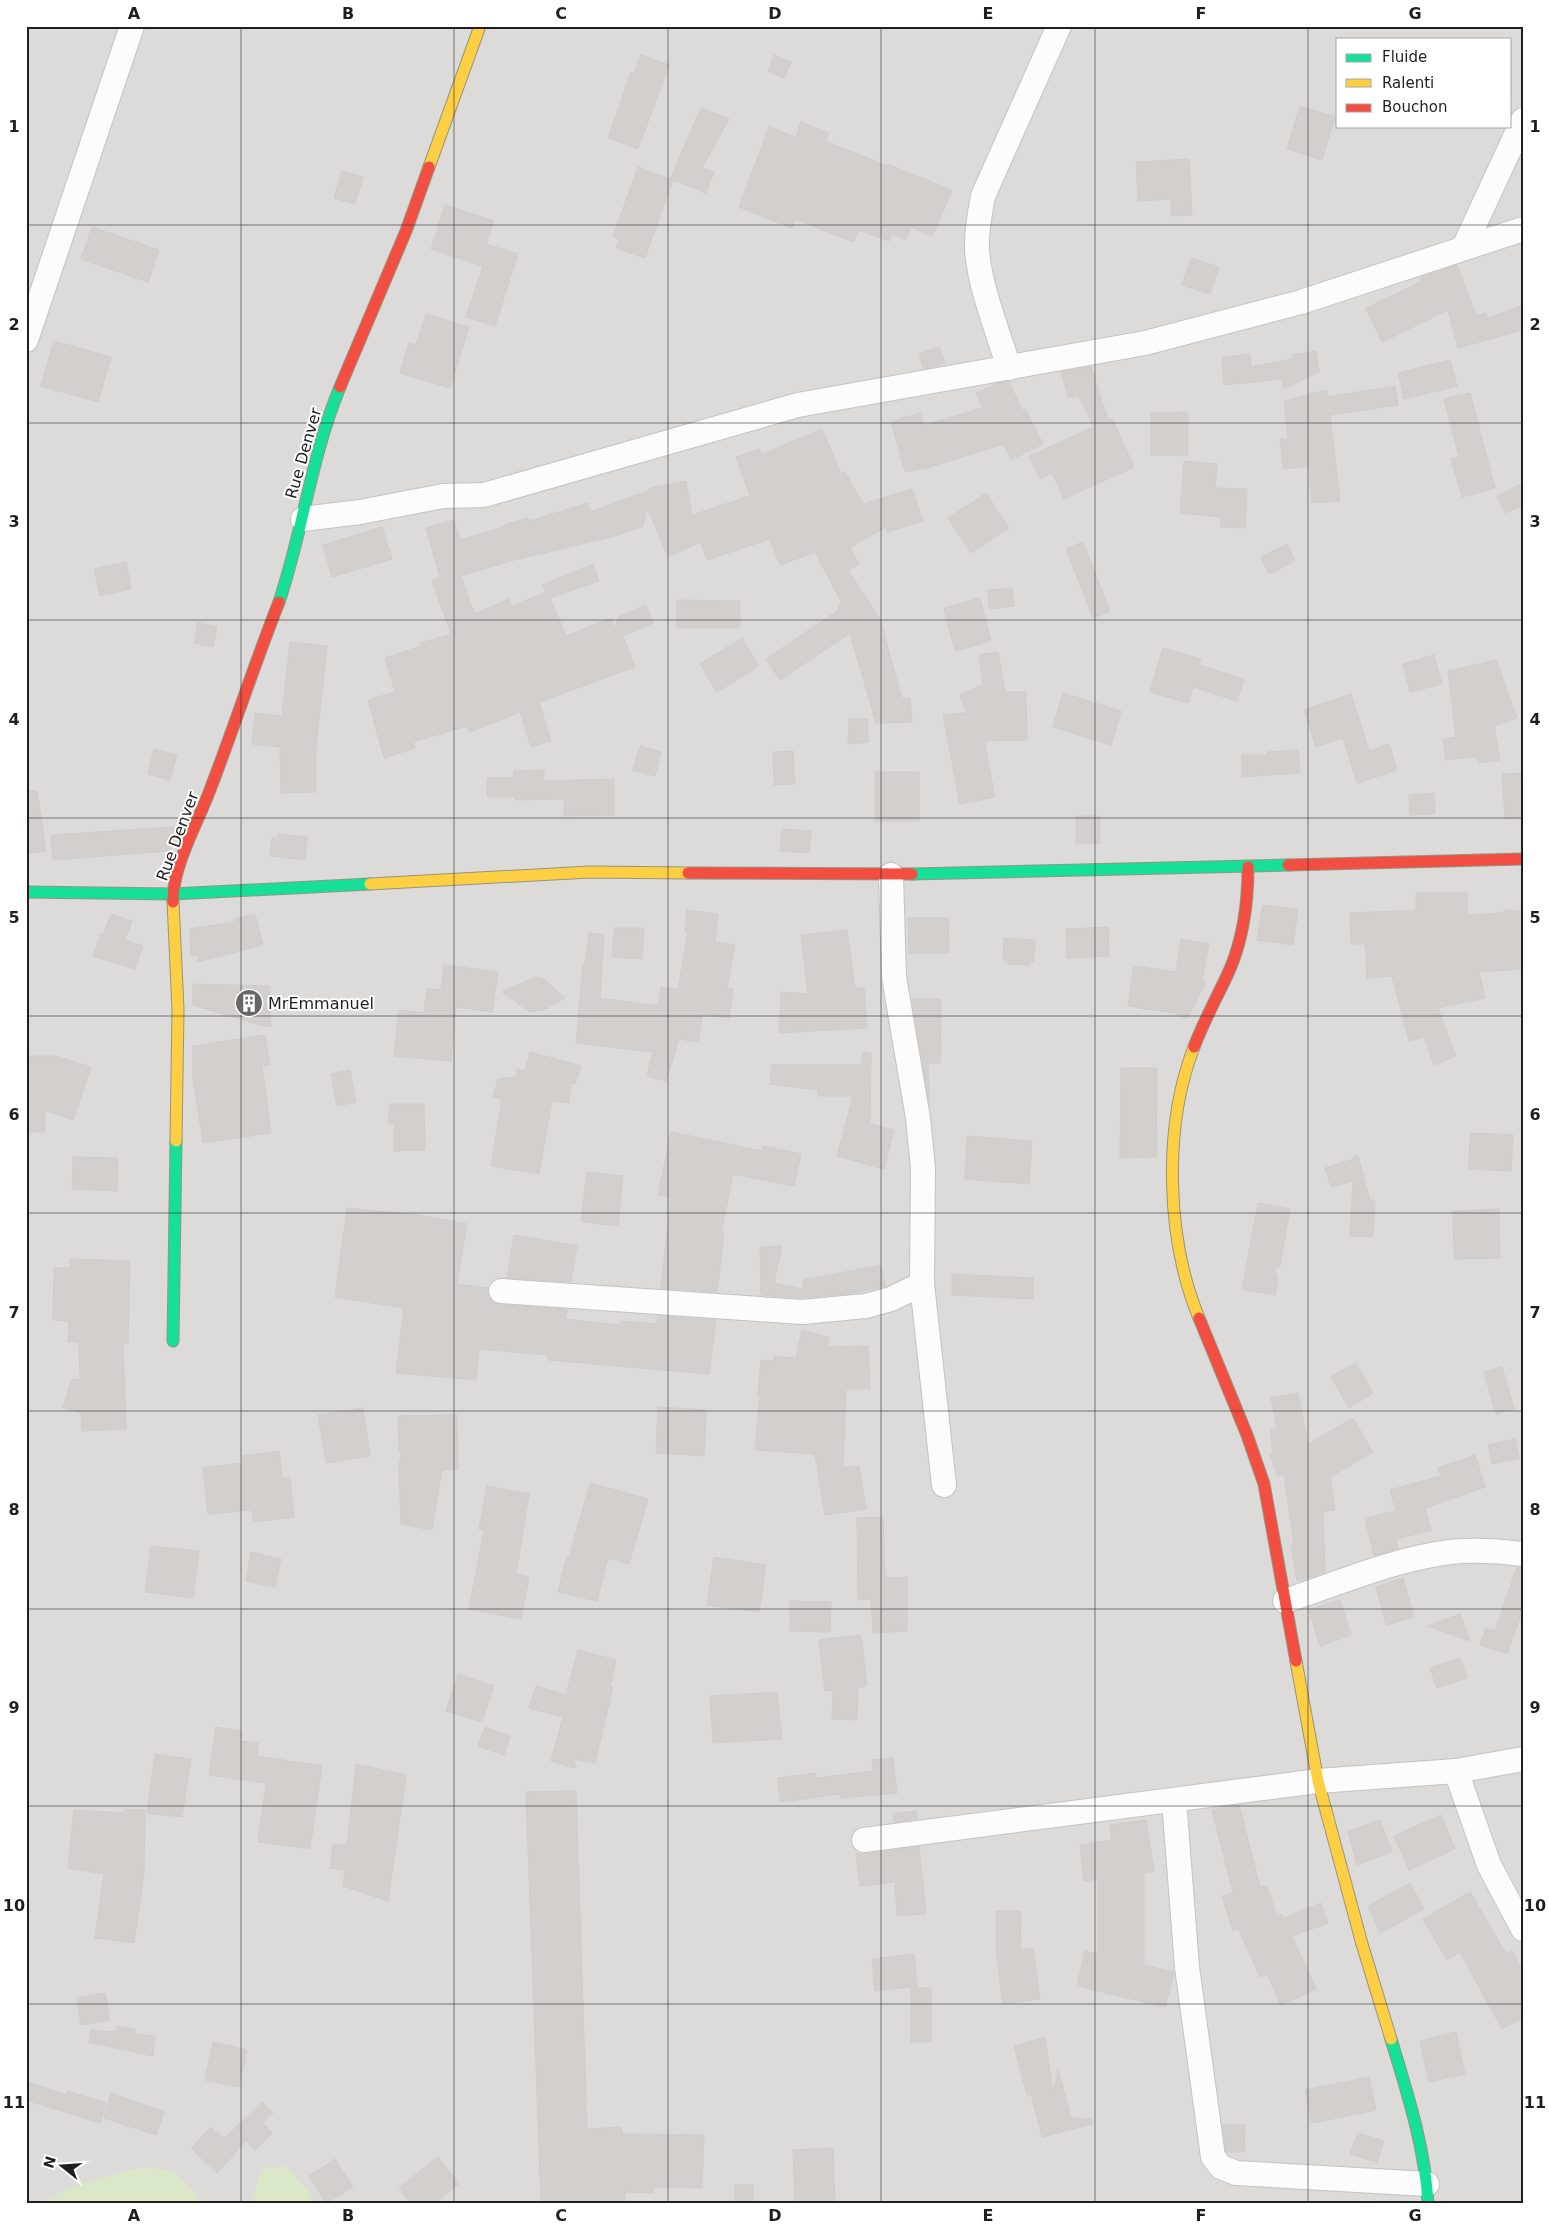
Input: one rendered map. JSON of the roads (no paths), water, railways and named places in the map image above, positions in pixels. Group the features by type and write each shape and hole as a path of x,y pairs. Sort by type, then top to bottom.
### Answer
{"street":[{"path":"26,340 132,26"},
{"name":"Rue Denver","path":"173,1341 178,1010 173,894 179,868 210,793 252,671 280,600 303,520 311,474 335,400 406,231 480,26"},
{"path":"1009,368 981,275 977,249 978,220 983,196 1059,26"},
{"path":"1464,247 1523,120"},
{"path":"303,520 360,512 443,496 484,495 780,409 1145,343 1301,302 1523,228"},
{"path":"26,892 173,894 590,872 891,876 1523,859"},
{"path":"1174,1800 1187,1966 1213,2157 1221,2167 1236,2173 1427,2193 1411,2106 1362,1944 1318,1781 1264,1484 1247,1435 1196,1312 1186,1279 1177,1229 1171,1167 1176,1108 1187,1064 1203,1022 1230,969 1242,934 1248,900 1248,867"},
{"path":"891,876 894,977 918,1118 923,1168 922,1284 944,1486"},
{"path":"501,1291 802,1312 866,1306 890,1299 922,1284"},
{"path":"1285,1601 1394,1565 1450,1552 1492,1550 1523,1554"},
{"path":"864,1840 1318,1781 1456,1771 1523,1759"},
{"path":"1456,1771 1489,1866 1523,1929"}],"place":[{"name":"MrEmmanuel","path":"249,1003"}]}
